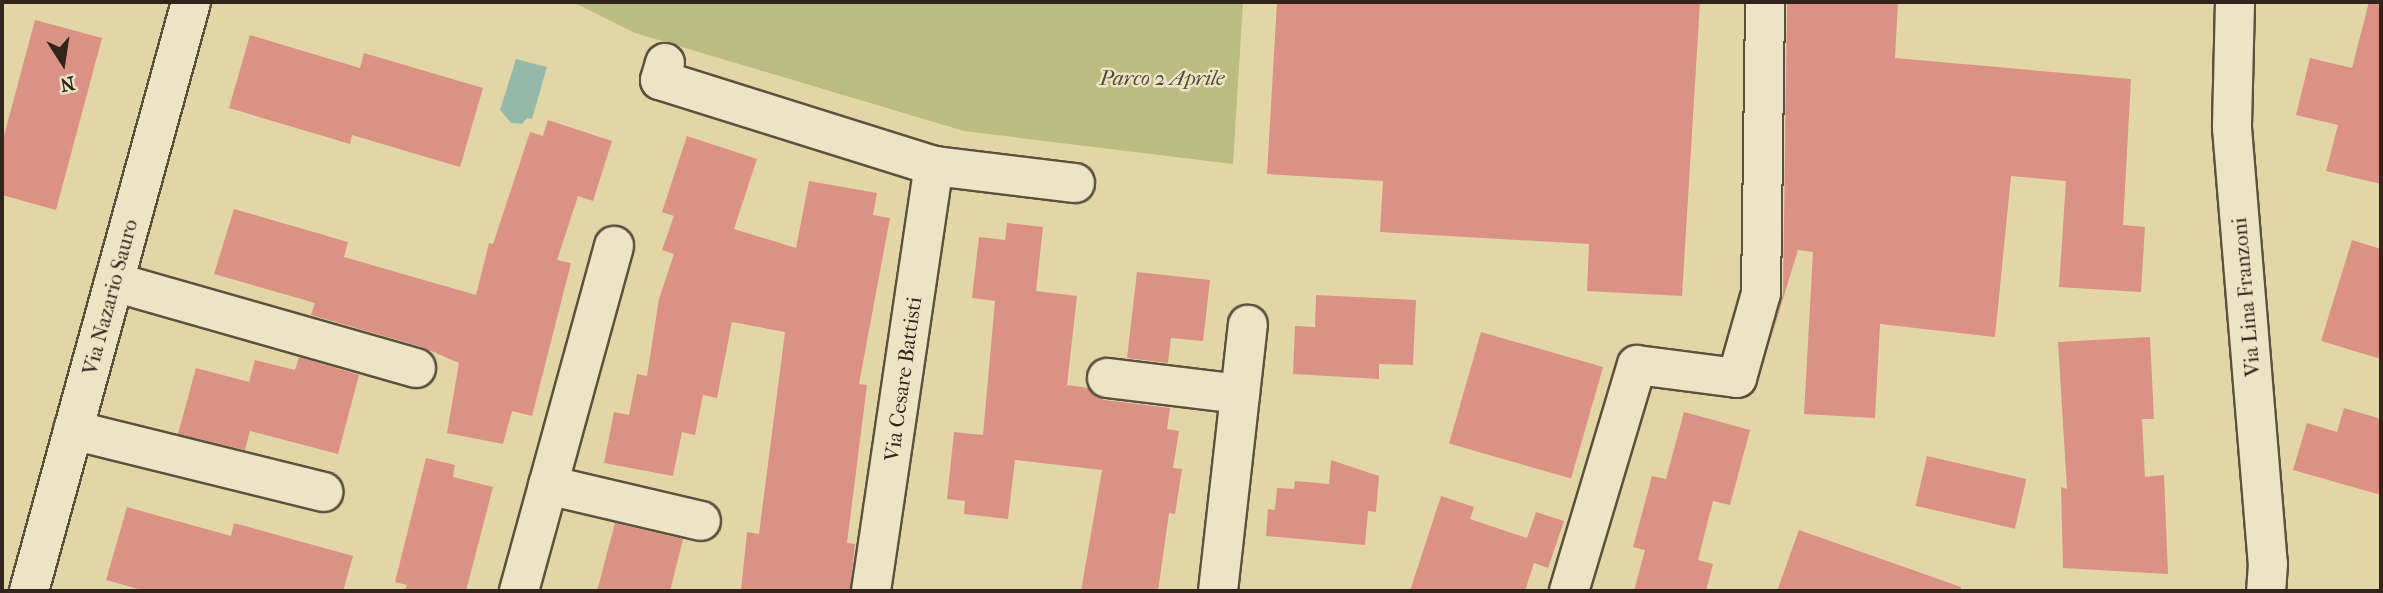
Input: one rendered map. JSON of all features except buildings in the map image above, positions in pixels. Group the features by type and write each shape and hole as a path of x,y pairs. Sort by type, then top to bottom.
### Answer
{"street":[{"name":"Via Nazario Sauro","path":"29,591 191,2"},
{"path":"1569,591 1637,365 1737,378 1761,293 1765,2"},
{"name":"Via Lina Franzoni","path":"2235,2 2232,128 2268,564 2266,591"},
{"path":"665,63 660,80 934,166 1075,183"},
{"name":"Via Cesare Battisti","path":"871,591 934,166"},
{"path":"519,591 614,246"},
{"path":"114,282 416,368"},
{"path":"1218,591 1248,326"},
{"path":"1107,378 1240,394"},
{"path":"74,430 323,492"},
{"path":"548,485 701,521"}],"green space":[{"name":"Parco 2 Aprile","path":"573,2 1243,2 1233,164 964,131 635,33"}],"shaded area":[{"path":"516,59 547,67 532,119 527,118 522,124 511,123 500,110"}]}
